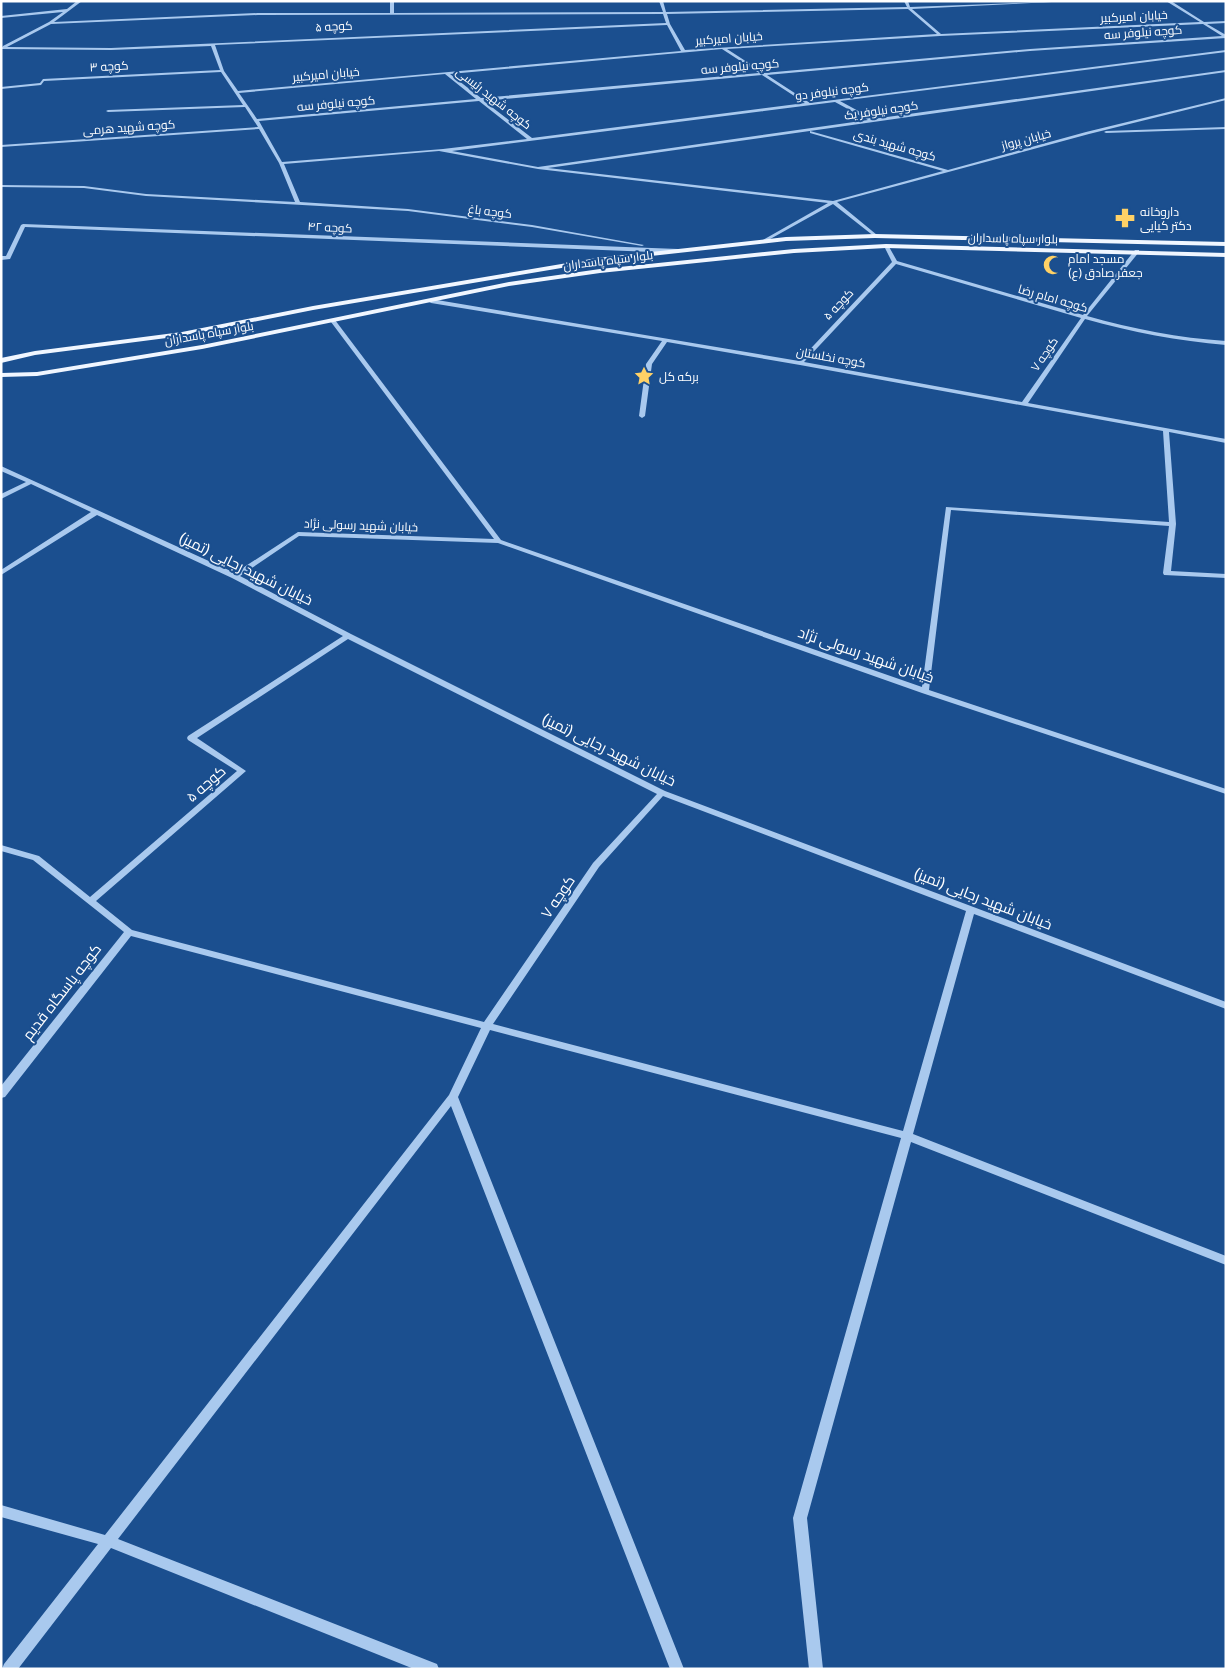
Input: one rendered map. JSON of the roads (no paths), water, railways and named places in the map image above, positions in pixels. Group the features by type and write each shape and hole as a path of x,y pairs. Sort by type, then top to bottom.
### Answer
{"main road":[{"name":"بلوار سپاه پاسداران","path":"1,361 35,353 182,334 322,306 597,260 763,242 875,236 1226,244"},
{"name":"بلوار سپاه پاسداران","path":"1,375 37,374 202,347 509,284 600,271 794,251 886,246 1226,254"}],"street":[{"path":"2,48 50,23 71,10 80,1"},
{"path":"392,1 392,13"},
{"path":"661,1 668,24 683,51"},
{"path":"906,1 909,8 940,35"},
{"path":"50,23 258,14 665,13 909,8 1070,1"},
{"path":"1168,1 1226,37"},
{"path":"1,17 71,10"},
{"name":"خیابان امیرکبیر","path":"236,92 723,48 940,35 1226,22"},
{"name":"کوچه ۵","path":"2,48 111,49 668,24"},
{"name":"کوچه نیلوفر سه","path":"256,120 1030,50 1226,37"},
{"path":"213,45 222,71 256,120 281,163 298,204"},
{"path":"723,48 810,104"},
{"name":"کوچه نیلوفر دو","path":"441,151 1226,51"},
{"name":"کوچه ۳","path":"1,88 41,84 42,80 222,71"},
{"name":"کوچه شهید رئیسی","path":"446,72 530,139"},
{"name":"کوچه نیلوفر یک","path":"538,168 1226,72"},
{"path":"836,100 873,121"},
{"name":"خیابان پرواز","path":"833,202 1088,133 1226,100"},
{"path":"108,111 245,106"},
{"name":"کوچه شهید هرمی","path":"1,146 259,128"},
{"path":"1088,133 1226,128"},
{"name":"کوچه شهید بندی","path":"807,130 948,171"},
{"path":"281,163 441,151 538,168 833,202 875,236"},
{"name":"کوچه باغ","path":"1,186 84,186 146,195 408,210 532,226 678,251"},
{"path":"763,242 833,202"},
{"name":"کوچه ۴۲","path":"1,258 8,258 23,225 678,251"},
{"path":"886,246 895,262"},
{"path":"1084,317 1137,251"},
{"name":"کوچه ۵","path":"800,363 895,262"},
{"name":"کوچه امام رضا","path":"895,262 1140,333 1194,342 1226,343"},
{"name":"کوچه نخلستان","path":"431,301 800,363 1226,441"},
{"name":"کوچه ۷","path":"1024,404 1084,317"},
{"path":"333,321 499,541"},
{"path":"642,416 649,364 665,341"},
{"path":"1166,430 1173,524 1167,573 1226,576"},
{"name":"خیابان شهید رجایی (تمیز)","path":"1,468 235,576 348,636 662,793 1226,1006"},
{"path":"1,497 30,482"},
{"path":"925,691 948,508 1173,524"},
{"path":"1,573 96,512"},
{"name":"خیابان شهید رسولی نژاد","path":"235,576 298,534 499,541 925,691 1226,792"},
{"name":"کوچه ۵","path":"91,902 242,770 191,738 348,636"},
{"name":"کوچه ۷","path":"487,1026 596,865 662,793"},
{"path":"1,848 36,858 129,932 907,1136 1226,1261"},
{"path":"816,1669 800,1518 971,909"},
{"name":"کوچه پاسگاه قدیم","path":"1,1094 129,932"},
{"path":"9,1669 453,1097 487,1026"},
{"path":"453,1097 677,1669"},
{"path":"1,1512 107,1541 432,1669"}],"place":[{"name":"داروخانه دکتر کیایی","path":"1125,218"},
{"name":"مسجد امام جعفر صادق (ع)","path":"1053,265"},
{"name":"برکه کل","path":"644,376"}]}
